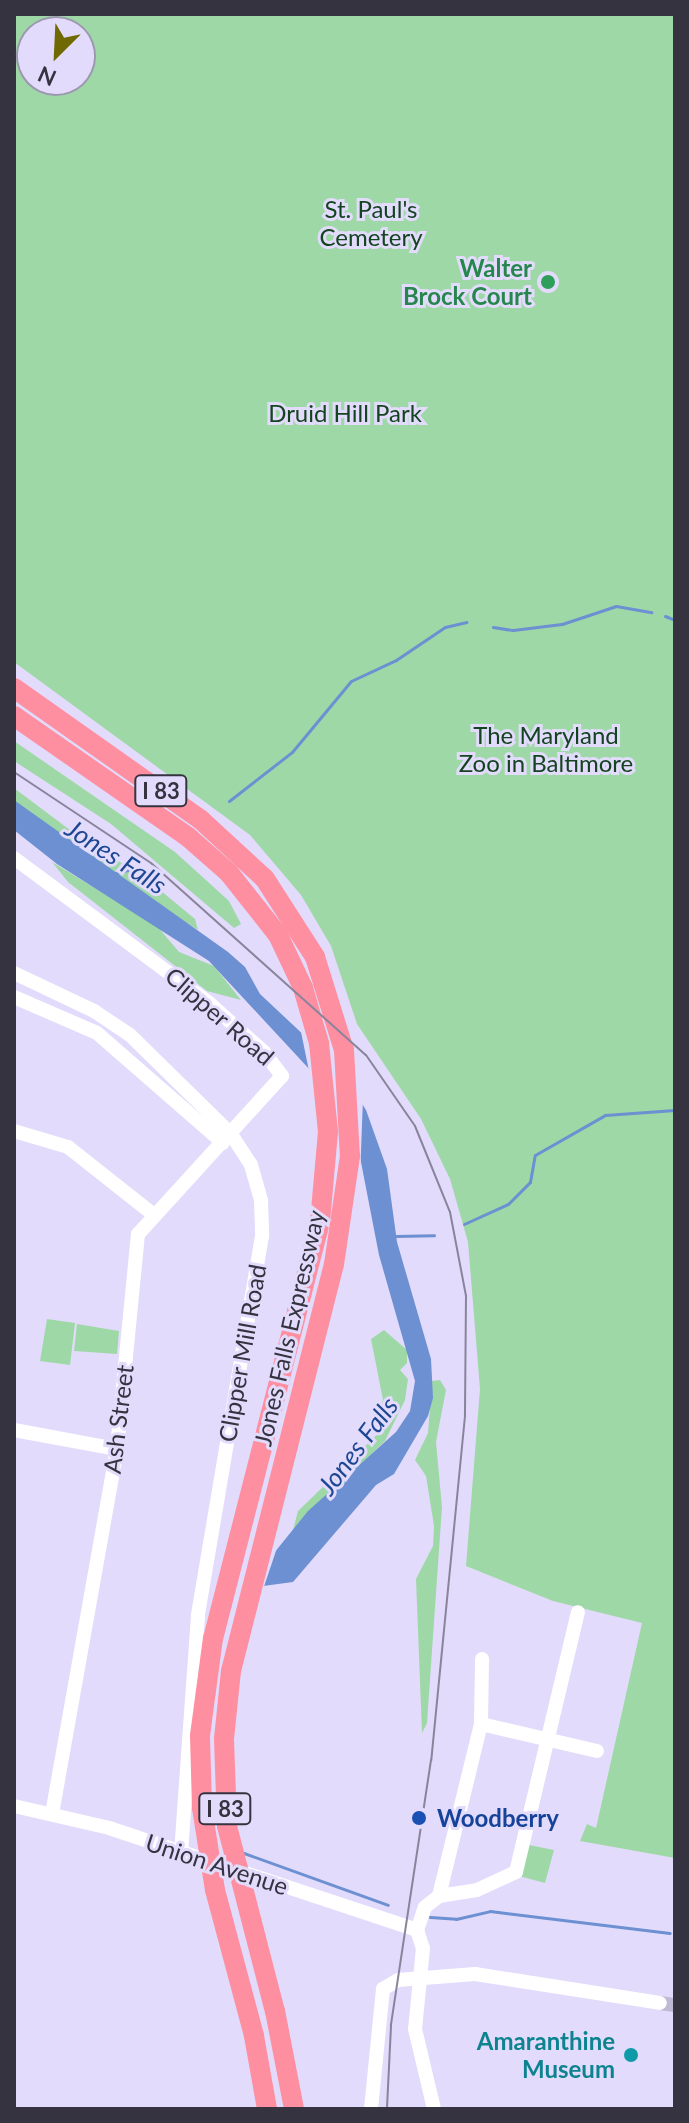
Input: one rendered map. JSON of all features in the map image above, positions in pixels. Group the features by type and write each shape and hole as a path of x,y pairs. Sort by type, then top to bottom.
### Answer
{"highway":[{"name":"Jones Falls Expressway","path":"14,688 200,819 244,857 291,913 322,974 344,1050 350,1119 349,1173 330,1281 231,1671 223,1768 227,1826 275,2011 294,2109"},
{"name":"Jones Falls Expressway","path":"14,716 208,853 278,935 310,1006 326,1088 327,1169 308,1276 205,1679 199,1768 215,1890 267,2109"}],"street":[{"name":"Clipper Road","path":"14,858 155,959 264,1052 282,1076"},
{"name":"Clipper Mill Road","path":"14,973 116,1024 227,1138 255,1175 263,1230 198,1616 181,1851"},
{"path":"14,997 97,1033 227,1138"},
{"name":"Ash Street","path":"52,1814 117,1449 137,1240 154,1215 282,1076"},
{"path":"14,1131 68,1147 154,1215"},
{"path":"14,1430 117,1449"},
{"path":"439,1896 477,1890 516,1872 578,1612"},
{"path":"434,2109 415,2029 423,1940 420,1920 439,1896 481,1724 482,1659"},
{"path":"481,1724 597,1751"},
{"name":"Union Avenue","path":"14,1806 181,1851 266,1880 420,1920"},
{"path":"371,2109 383,1989 418,1978 478,1975 660,2003"}],"green space":[{"name":"Druid Hill Park","path":"14,14 675,14 675,1858 580,1841 587,1824 596,1828 642,1623 553,1601 466,1566 480,1389 468,1242 450,1179 421,1119 357,1024 331,946 301,895 250,835 14,662"},
{"path":"14,741 175,852 229,901 241,924 234,928 111,824 14,761"},
{"path":"14,788 94,848 138,872 195,919 198,930 14,812"},
{"path":"52,862 157,926 179,952 214,966 241,1000 207,991 68,882"},
{"path":"47,1319 75,1323 70,1365 40,1361"},
{"path":"77,1324 119,1331 117,1354 74,1351"},
{"path":"384,1330 407,1350 407,1363 400,1370 408,1379 405,1400 385,1441 293,1530 298,1511 385,1427 388,1417 378,1410 383,1400 371,1339"},
{"path":"440,1380 446,1390 436,1442 442,1507 427,1723 422,1733 416,1579 433,1546 434,1526 426,1476 415,1460 428,1433 432,1381"},
{"path":"529,1845 554,1850 545,1883 519,1876"}],"water":[{"name":"Jones Falls","path":"14,800 228,952 245,967 260,994 340,1069 366,1110 387,1169 397,1242 431,1359 433,1398 428,1416 394,1474 376,1485 293,1582 263,1586 202,1761 270,1558 308,1511 396,1432 410,1411 415,1381 379,1255 360,1157 324,1085 209,961 57,864 14,830"}],"pier":[{"path":"300,1027 343,1066 363,1098 360,1179 339,1116 310,1076"},
{"path":"279,1542 243,1649 229,1791 296,2109 262,2109 219,1894 201,1718 238,1567 268,1554"}],"waterway":[{"path":"493,627 513,630 562,624 616,606 651,612"},
{"path":"665,616 675,620"},
{"path":"229,801 292,752 351,681 396,660 445,627 466,622"},
{"path":"112,874 128,870"},
{"path":"464,1224 508,1204 530,1182 535,1155 605,1115 675,1110"},
{"path":"395,1236 434,1235"},
{"path":"241,1852 388,1905"},
{"path":"430,1917 456,1919 490,1911 670,1933"}],"tunnel":[{"path":"660,2003 675,2005"}],"tram line":[{"path":"14,772 151,863 366,1055 415,1126 450,1212 466,1296 465,1416 431,1760 391,2026 387,2109"}],"place":[{"name":"Walter Brock Court","path":"548,282"},
{"name":"Woodberry","path":"419,1818"},
{"name":"Amaranthine Museum","path":"631,2055"}],"park label":[{"name":"St. Paul's Cemetery","path":"371,223"},
{"name":"The Maryland Zoo in Baltimore","path":"546,749"}]}
